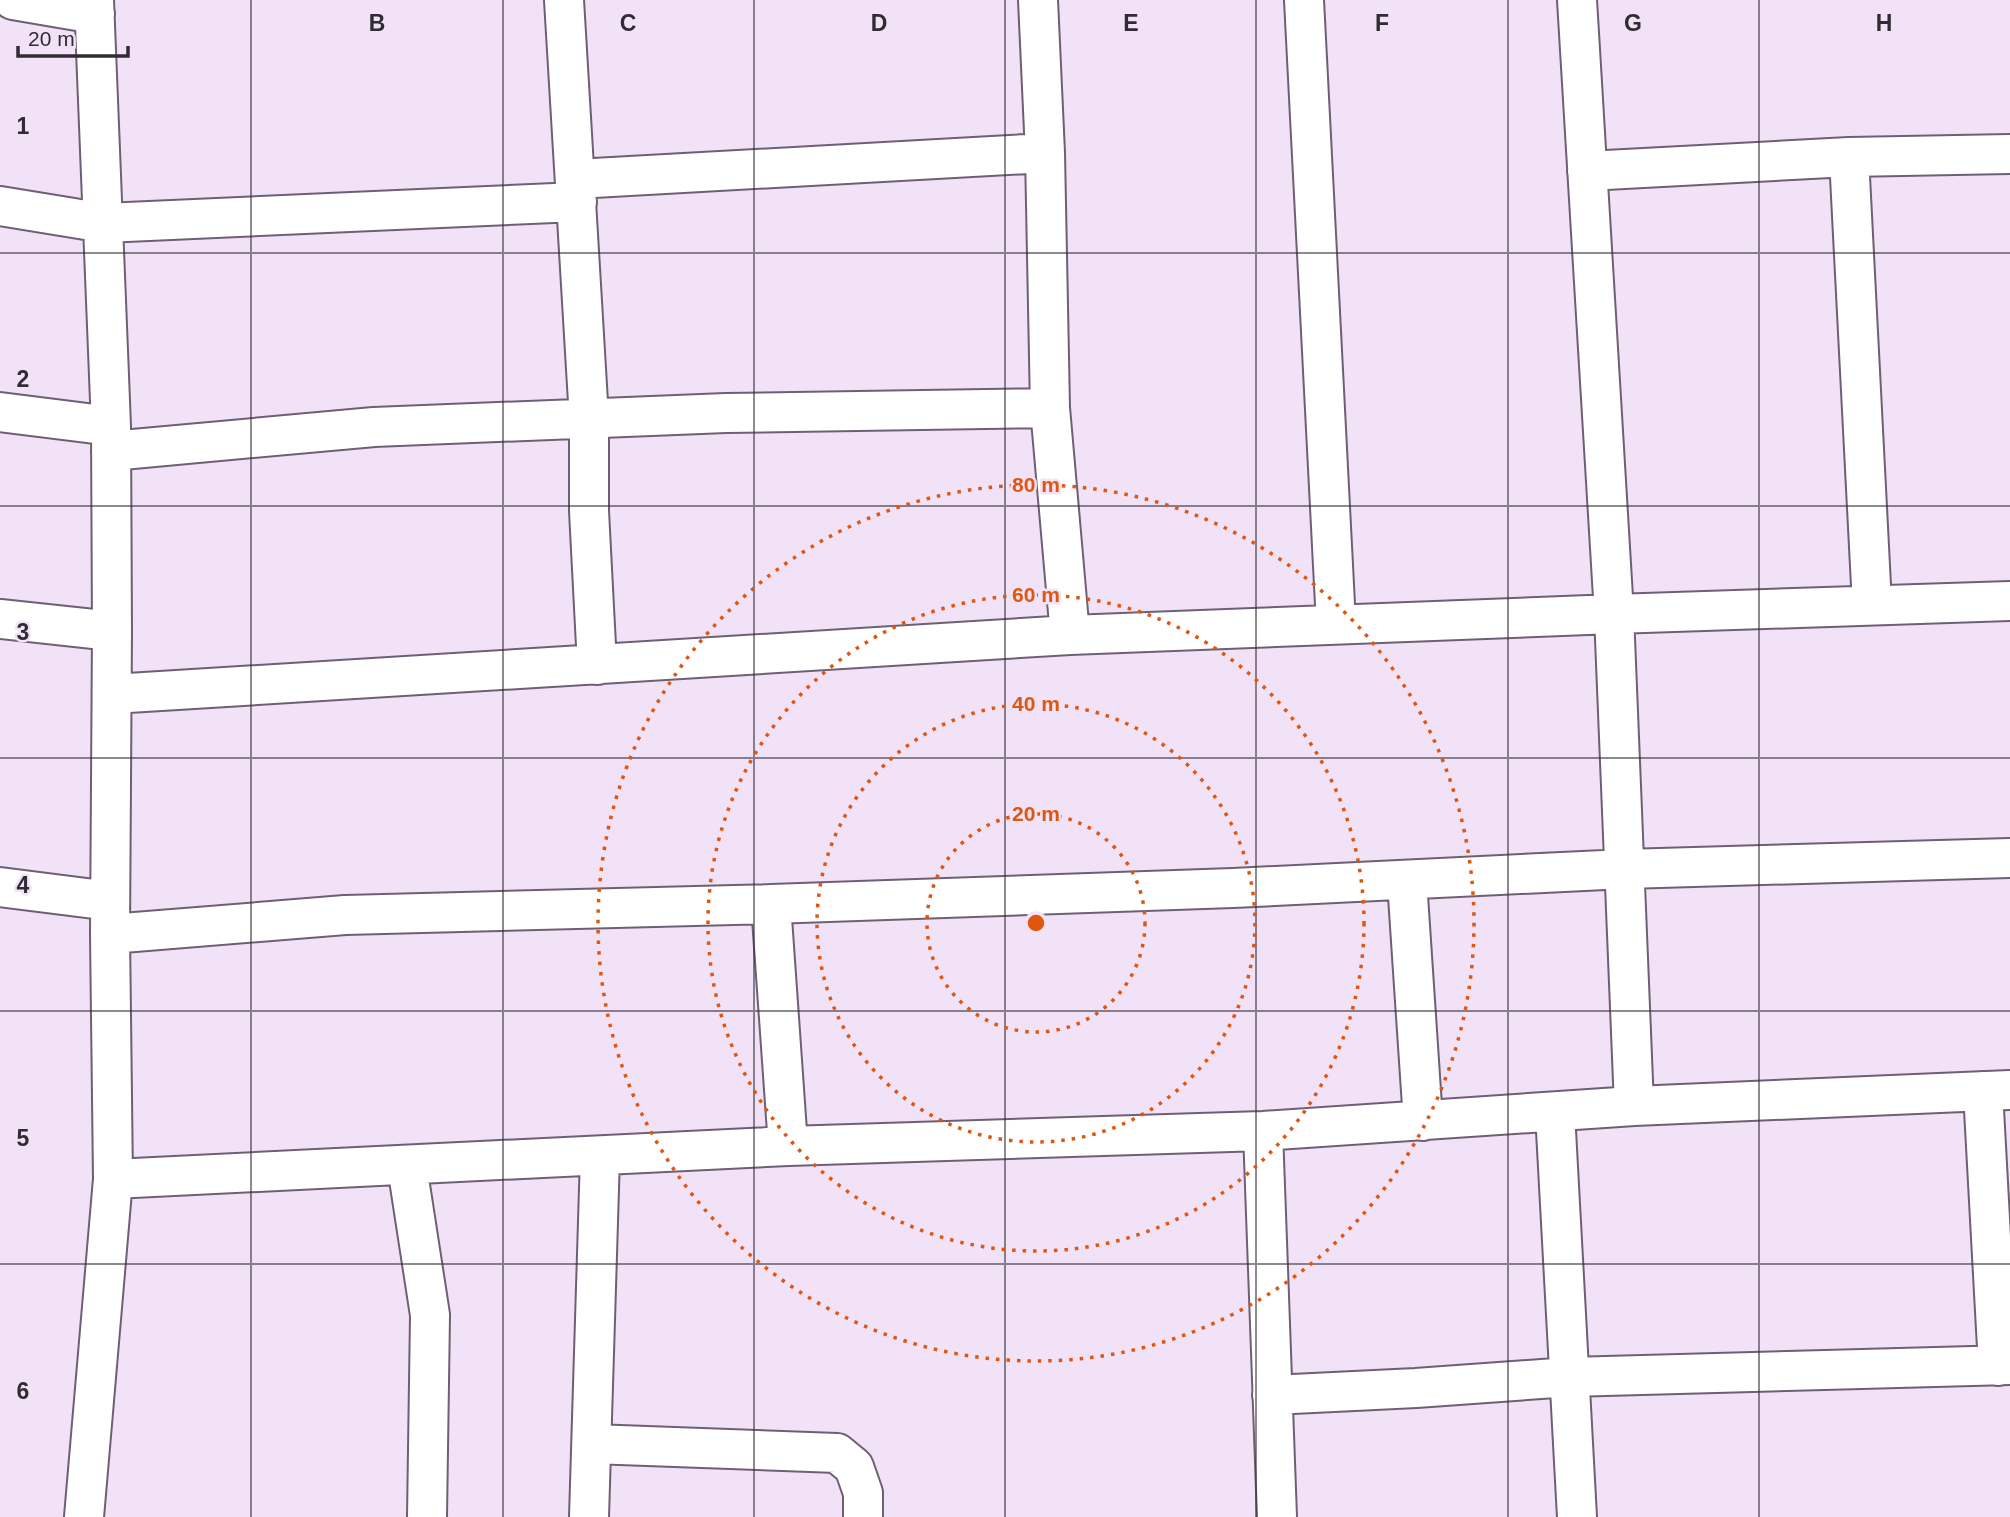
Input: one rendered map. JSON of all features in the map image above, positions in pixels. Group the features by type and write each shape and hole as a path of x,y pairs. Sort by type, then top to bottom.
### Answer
{"street":[{"path":"13,0 94,7 111,438 110,917 113,1179 84,1517"},
{"path":"564,0 589,419 589,510 597,665"},
{"path":"1038,0 1045,153 1050,408 1070,635"},
{"path":"1304,0 1336,624"},
{"path":"1577,0 1614,614 1634,1106"},
{"path":"0,206 104,223 577,191 1045,153"},
{"path":"1587,171 1849,157 2010,154"},
{"path":"1849,157 1872,606"},
{"path":"0,412 111,438 726,413 1050,408"},
{"path":"112,694 1070,635 2010,601"},
{"path":"0,619 112,631"},
{"path":"0,887 110,917 345,915 771,904 1407,881 1625,869 2010,858"},
{"path":"1407,881 1423,1121"},
{"path":"771,904 788,1146"},
{"path":"113,1179 788,1146 1263,1131 1634,1106 1997,1090 2004,1366 1569,1377 1272,1395"},
{"path":"1555,1112 1577,1517"},
{"path":"1263,1131 1277,1517"},
{"path":"589,1517 600,1156"},
{"path":"407,1166 430,1315 427,1517"},
{"path":"592,1444 836,1453 854,1467 863,1493 863,1517"}]}
